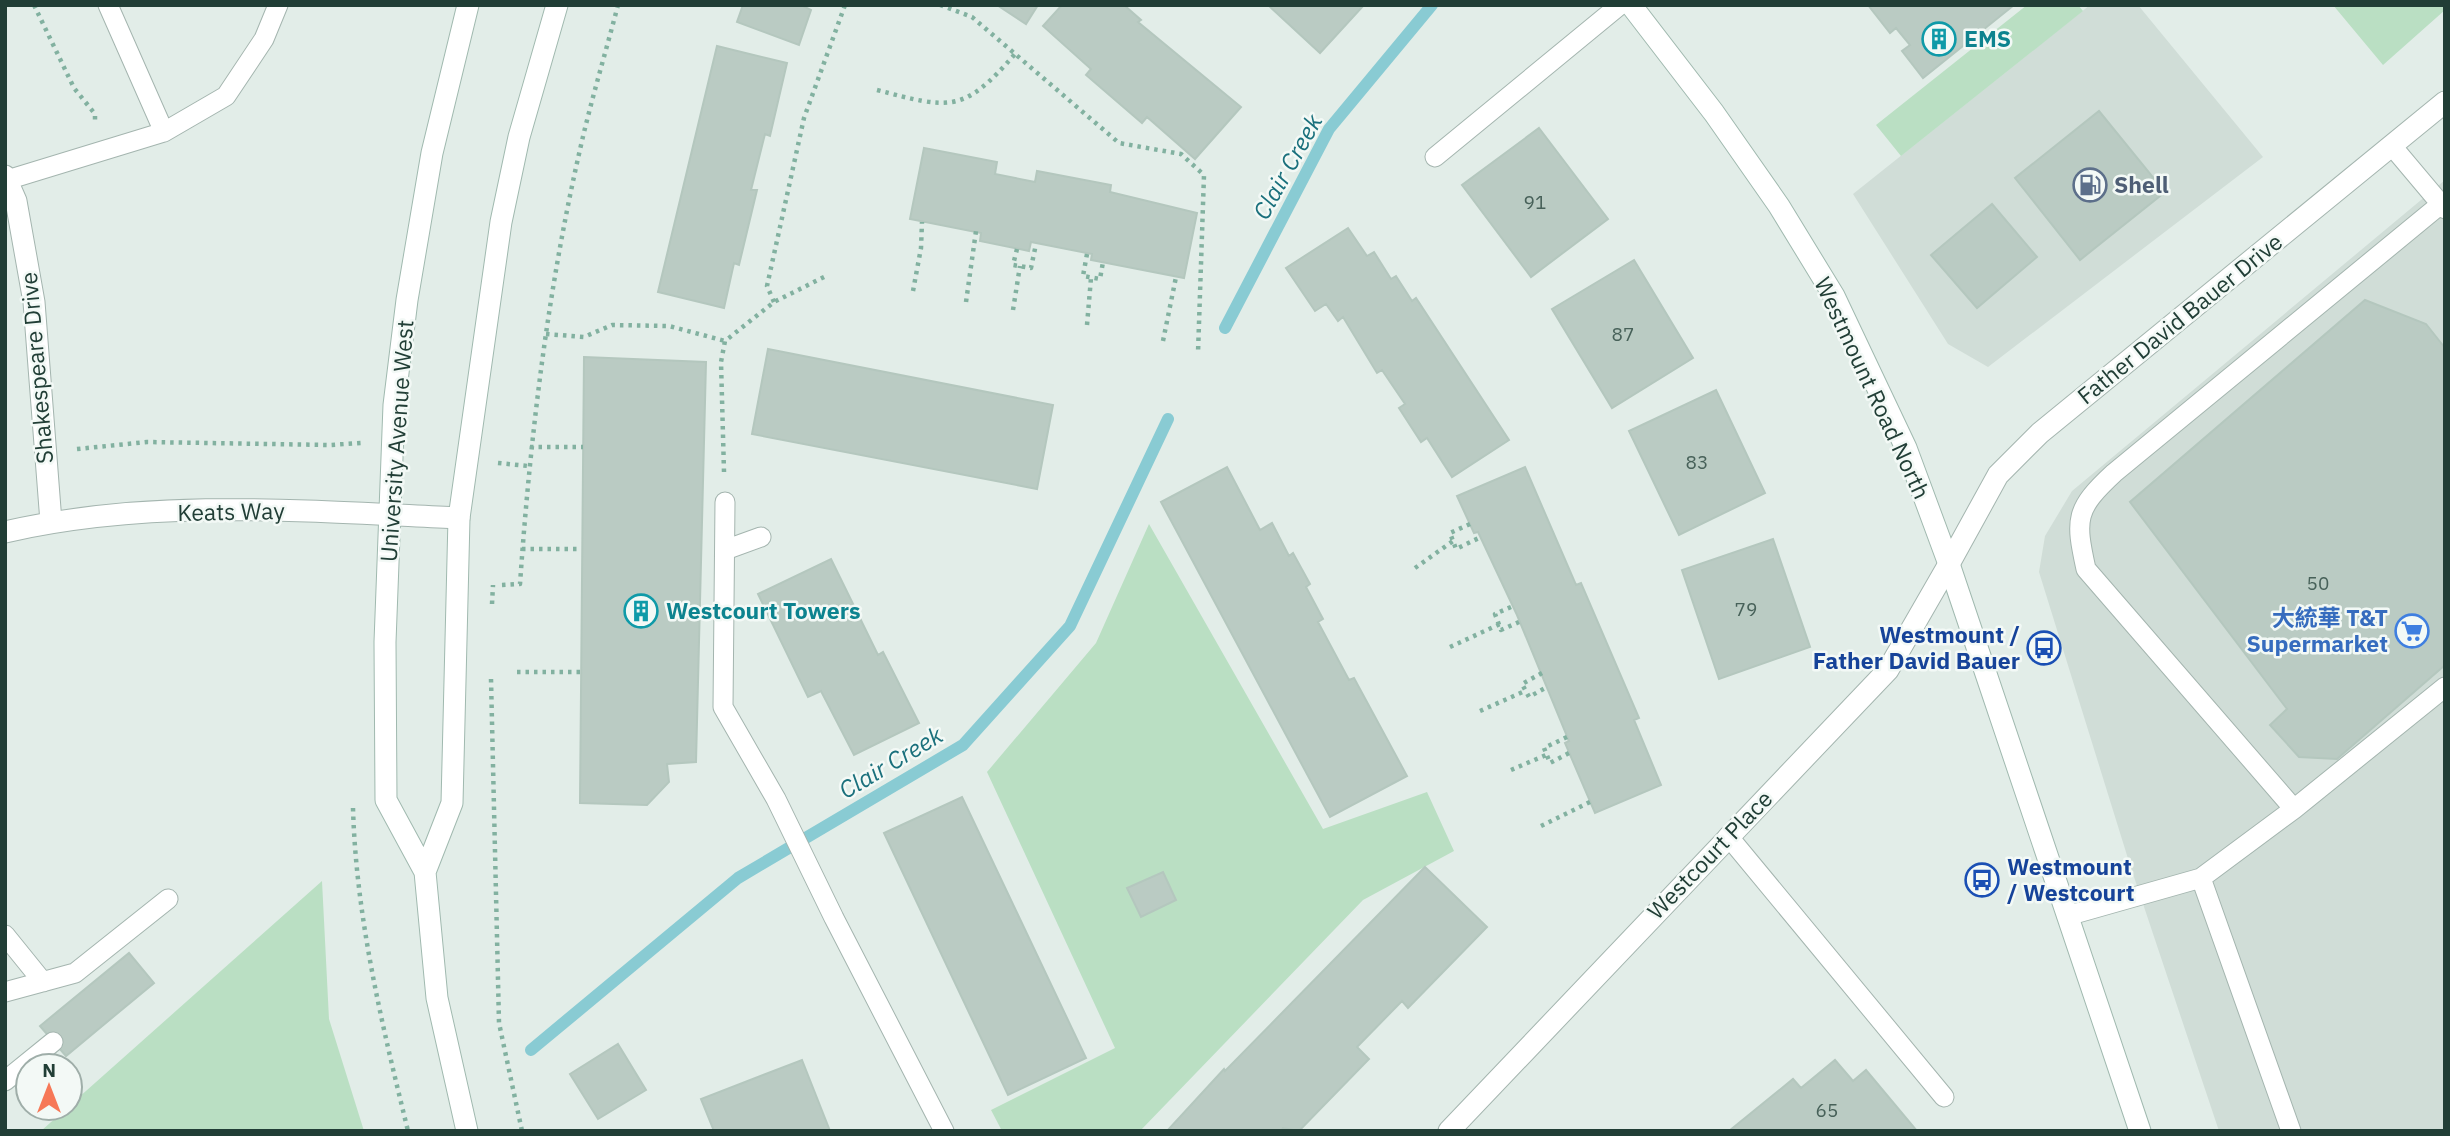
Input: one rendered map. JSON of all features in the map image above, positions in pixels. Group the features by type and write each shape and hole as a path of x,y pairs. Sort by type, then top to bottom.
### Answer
{"main road":[{"name":"University Avenue West","path":"467,1131 437,998 425,872 386,800 384,642 392,447 407,300 432,153 468,5"},
{"name":"University Avenue West","path":"425,872 452,803 454,586 459,518 501,222 519,137 557,5"},
{"name":"Westmount Road North","path":"1631,5 1714,113 1772,195 1834,296 1906,448 1949,564 2140,1131"},
{"name":"Father David Bauer Drive","path":"1949,564 1998,474 2040,433 2445,102"},
{"name":"Shakespeare Drive","path":"6,178 16,201 34,302 51,522"},
{"name":"Keats Way","path":"5,532 51,522 208,509 459,518"},
{"name":"Westcourt Place","path":"1449,1131 1888,670 1949,564"}],"lane":[{"path":"108,5 164,132"},
{"path":"6,178 164,132 226,96 264,39 278,5"},
{"path":"1435,158 1620,5"},
{"path":"2294,809 2086,569 2077,530 2089,496 2443,206 2392,146"},
{"path":"725,502 723,707 776,799 809,869 944,1131"},
{"path":"724,550 761,537"},
{"path":"2067,916 2201,878 2294,809 2445,687"},
{"path":"1728,836 1944,1097"},
{"path":"2201,878 2291,1131"},
{"path":"5,992 75,973 168,899"},
{"path":"5,935 43,982"},
{"path":"5,1081 53,1042"}],"path":[{"path":"34,5 74,89 95,114 95,123"},
{"path":"502,585 520,584 528,466 546,334 579,154 618,5"},
{"path":"774,302 767,286 804,118 845,5"},
{"path":"940,5 972,17 1119,143 1181,154 1204,175 1198,353"},
{"path":"877,90 927,103 949,104 968,99 988,86 1015,54"},
{"path":"913,291 922,248 922,222"},
{"path":"966,302 976,231"},
{"path":"1017,249 1013,265 1031,268 1036,244"},
{"path":"1087,254 1083,276 1100,279 1103,262"},
{"path":"1013,310 1020,266"},
{"path":"725,502 721,362 725,341 774,302 828,275"},
{"path":"1087,325 1091,277"},
{"path":"1163,341 1176,277"},
{"path":"546,334 584,337 612,325 669,326 725,341"},
{"path":"74,450 148,442 330,445 353,441 392,447"},
{"path":"530,447 583,447"},
{"path":"468,458 528,466"},
{"path":"1470,524 1450,533 1456,549 1481,537"},
{"path":"1415,568 1453,541"},
{"path":"522,549 579,549"},
{"path":"492,617 493,585"},
{"path":"1511,607 1495,614 1501,630 1519,622"},
{"path":"1450,647 1500,624"},
{"path":"491,667 490,734 499,1023 522,1131"},
{"path":"517,672 581,672"},
{"path":"1542,673 1522,684 1529,697 1545,688"},
{"path":"1480,711 1525,691"},
{"path":"1567,737 1544,748 1550,763 1569,752"},
{"path":"1511,770 1546,755"},
{"path":"353,796 355,863 383,1026 408,1131"},
{"path":"1541,826 1590,802"}],"shaded area":[{"path":"2090,5 2138,5 2263,157 1988,367 1948,344 1853,194"},
{"path":"2445,180 2445,1131 2219,1131 2130,865 2039,572 2045,536 2072,491"}],"green space":[{"path":"2027,5 2078,5 2083,11 1901,156 1876,125"},
{"path":"2333,5 2445,5 2445,10 2383,65"},
{"path":"1149,524 1323,829 1427,792 1454,851 1363,900 1140,1131 1002,1131 991,1110 1115,1048 987,772 1096,643"},
{"path":"322,881 329,1019 364,1131 41,1131 51,1122 84,1122 84,1093"}],"building":[{"path":"743,5 801,5 811,10 799,45 737,22"},
{"path":"997,5 1038,5 1026,24"},
{"path":"1062,5 1124,5 1141,20 1138,22 1241,107 1195,159 1147,117 1142,123 1086,75 1091,69 1043,26"},
{"path":"1268,5 1364,5 1320,53"},
{"name":"EMS","path":"1868,5 2014,5 1923,78 1902,51 1910,45 1896,28 1890,33"},
{"path":"717,46 787,63 770,136 765,134 751,190 757,190 739,265 734,263 724,308 658,292"},
{"name":"Shell","path":"2099,111 2165,192 2080,260 2015,178"},
{"path":"1539,128 1608,219 1531,277 1462,185"},
{"path":"924,148 997,162 995,174 1035,182 1037,171 1111,185 1110,192 1197,213 1184,278 1091,260 1092,254 1031,242 1029,251 980,241 981,233 910,219"},
{"path":"1992,204 2037,257 1977,308 1931,255"},
{"path":"1348,228 1367,256 1374,252 1391,279 1396,276 1412,301 1416,298 1509,440 1452,477 1427,438 1421,442 1399,408 1405,404 1382,370 1377,373 1343,317 1338,321 1326,304 1315,311 1286,268"},
{"path":"1634,260 1693,358 1612,408 1552,309"},
{"path":"2365,300 2426,324 2445,348 2445,665 2337,759 2299,757 2270,725 2287,709 2130,502"},
{"path":"768,349 1053,405 1037,489 752,434"},
{"name":"Westcourt Towers","path":"584,357 706,362 696,762 667,764 669,782 647,805 580,803"},
{"path":"1716,390 1765,493 1679,535 1629,431"},
{"path":"1227,467 1260,530 1272,523 1289,556 1293,553 1310,584 1306,587 1323,619 1318,622 1349,680 1354,678 1407,776 1330,817 1161,502"},
{"path":"1525,467 1576,585 1581,583 1639,718 1634,720 1661,785 1595,813 1565,743 1569,741 1517,615 1478,532 1474,533 1457,496"},
{"path":"1773,539 1810,647 1719,679 1682,570"},
{"path":"831,559 878,655 883,652 919,723 854,755 821,691 808,697 758,594"},
{"path":"962,797 1086,1058 1008,1095 884,833"},
{"path":"1425,867 1487,927 1408,1008 1402,1001 1357,1047 1369,1059 1299,1131 1283,1128 1281,1131 1167,1131 1224,1069 1225,1071"},
{"path":"1163,872 1176,900 1141,917 1127,888"},
{"path":"129,953 154,983 71,1052 63,1052 40,1026"},
{"path":"618,1044 646,1090 598,1119 570,1074"},
{"path":"802,1060 830,1131 714,1131 701,1099"},
{"path":"1835,1060 1853,1081 1866,1070 1917,1131 1729,1131 1793,1079 1801,1088"}],"waterway":[{"name":"Clair Creek","path":"1225,328 1329,129 1432,5"},
{"name":"Clair Creek","path":"531,1050 738,878 963,745 1070,626 1168,419"}],"place":[{"name":"EMS","path":"1939,39"},
{"name":"Shell","path":"2090,185"},
{"name":"Westcourt Towers","path":"641,611"},
{"name":"大統華 T&T Supermarket","path":"2412,631"},
{"name":"Westmount / Father David Bauer","path":"2044,648"},
{"name":"Westmount / Westcourt","path":"1982,880"}]}
